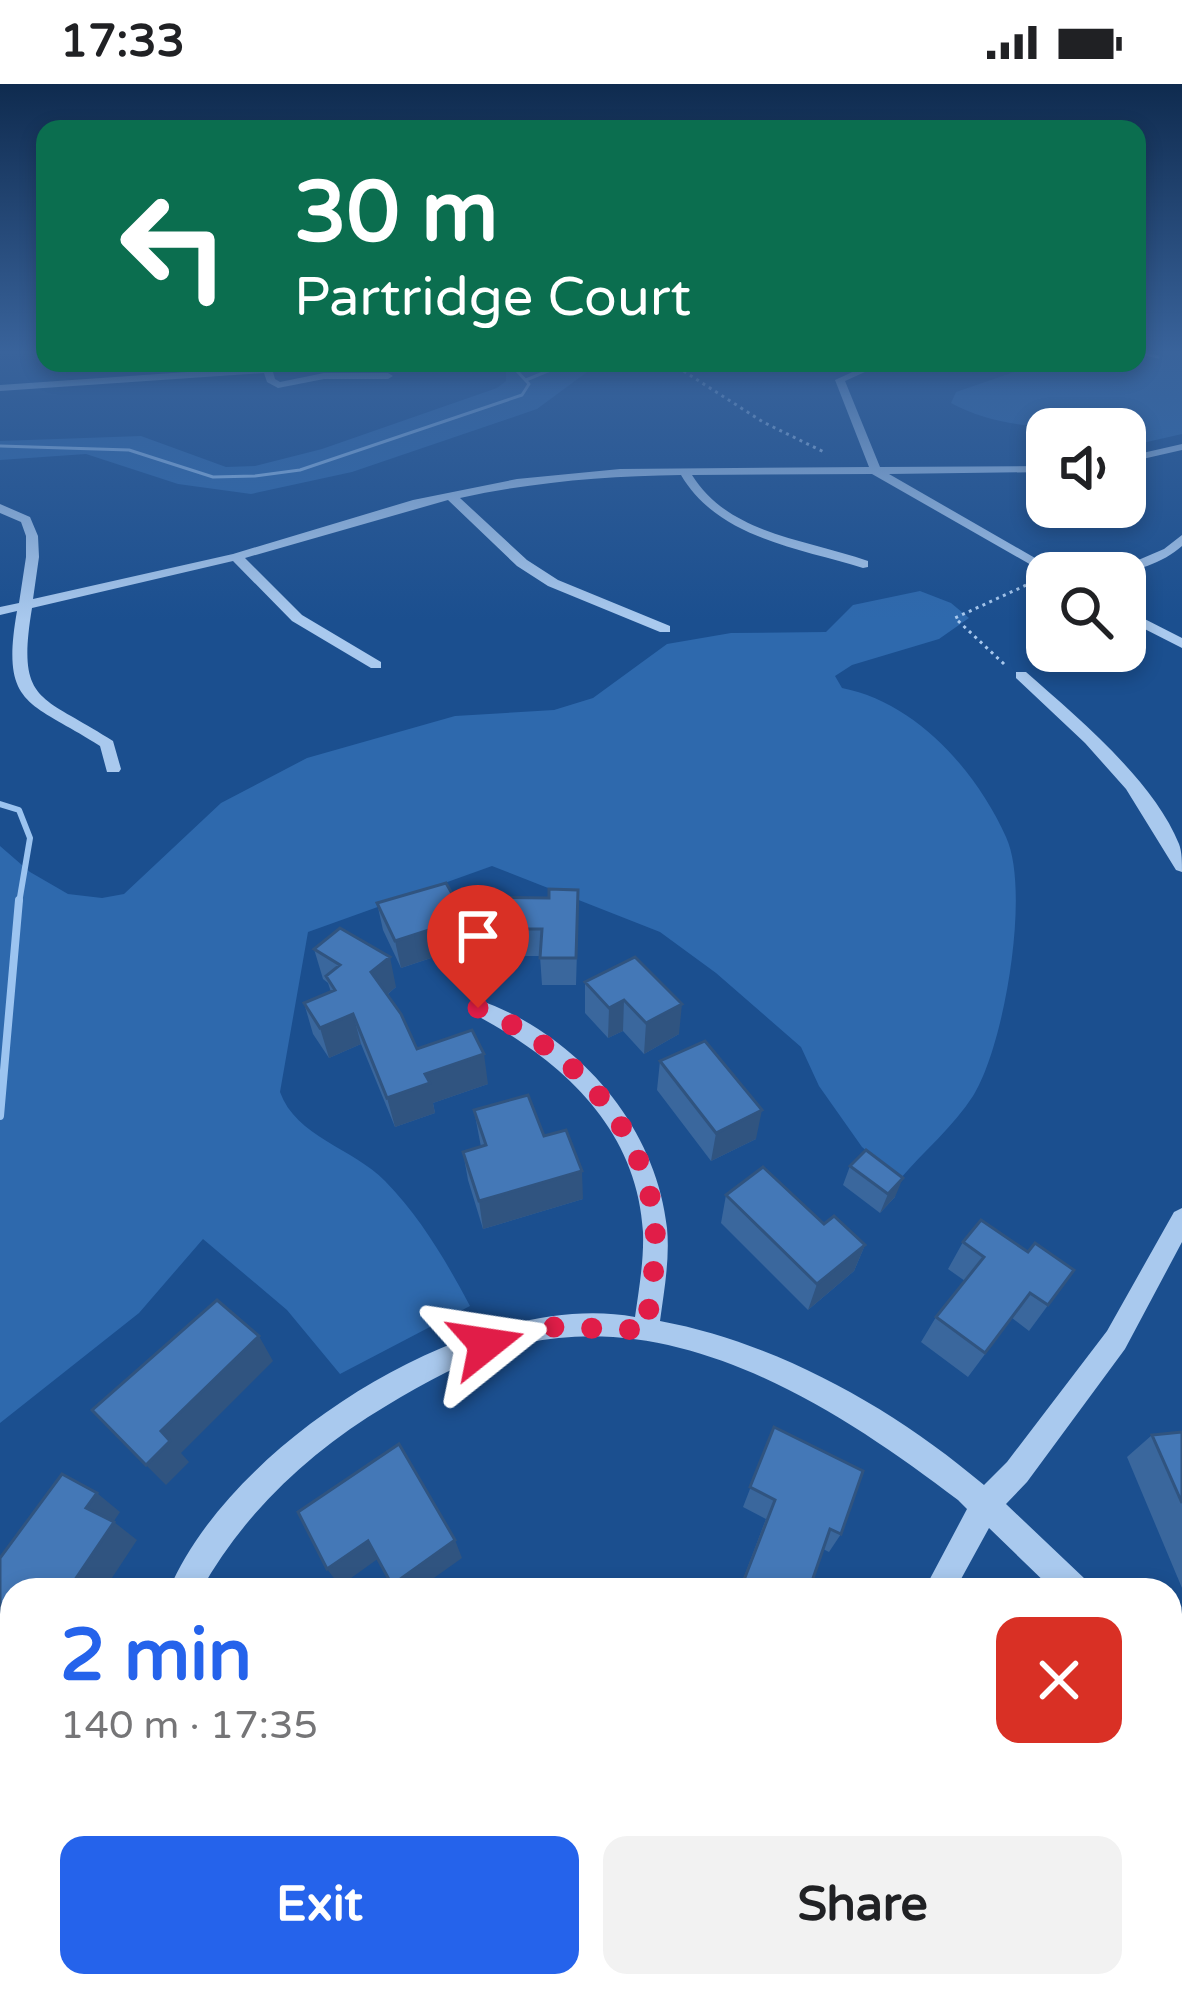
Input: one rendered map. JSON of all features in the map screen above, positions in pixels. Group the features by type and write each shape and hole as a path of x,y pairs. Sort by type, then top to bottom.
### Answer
{"street":[{"path":"864,441 875,471 1026,563"},
{"path":"1146,455 1182,447"},
{"path":"0,611 236,557 450,495 558,477 684,471 1026,469"},
{"path":"684,471 695,494 723,516 863,564"},
{"path":"450,495 522,563 554,584 664,629"},
{"path":"0,508 31,528 15,658 20,680 41,704 107,744 113,769"},
{"path":"1146,561 1168,552 1182,539"},
{"path":"236,557 297,618 376,665"},
{"path":"1146,624 1182,644"},
{"path":"1021,675 1112,758 1143,798 1182,866"},
{"path":"478,1008 532,1036 577,1069 616,1116 642,1167 655,1228 646,1330"},
{"path":"945,1578 985,1505 1017,1472 1116,1340 1182,1219"},
{"path":"190,1578 270,1476 347,1412 454,1353 551,1327 646,1330 752,1362 868,1416 985,1505 1061,1578"}],"path":[{"path":"1021,675 970,638 955,619 1026,586"}],"shaded area":[{"path":"0,441 156,441 226,467 255,466 344,441 442,441 352,472 251,494 178,484 86,454 0,460"},
{"path":"920,591 951,603 969,618 939,639 852,665 835,676 842,688 869,696 918,724 978,787 1006,837 1013,862 1015,930 1004,1007 984,1073 957,1118 900,1179 862,1147 819,1086 801,1047 716,973 660,932 492,866 308,932 280,1092 299,1120 372,1170 398,1195 470,1306 340,1374 287,1310 203,1239 139,1313 0,1423 0,846 30,872 68,894 102,898 124,894 221,803 307,758 455,716 554,710 593,698 667,644 731,633 826,632 853,605"}],"building":[{"path":"446,883 454,897 549,898 549,889 578,890 576,958 540,958 542,929 480,929 482,913 395,941 377,903"},
{"path":"340,928 390,957 371,972 401,1014 417,1049 472,1030 484,1054 425,1074 430,1083 387,1098 353,1014 320,1028 304,1003 335,990 326,976 340,965 314,949"},
{"path":"635,957 682,1004 646,1023 624,1000 609,1008 585,982"},
{"path":"705,1041 762,1110 716,1133 660,1061"},
{"path":"528,1095 544,1136 566,1130 582,1171 479,1201 463,1152 486,1145 474,1110"},
{"path":"866,1150 903,1178 888,1194 850,1166"},
{"path":"763,1167 824,1224 834,1216 865,1245 817,1284 726,1195"},
{"path":"981,1220 1028,1252 1035,1243 1074,1270 1048,1305 1030,1293 985,1353 936,1317 984,1257 963,1242"},
{"path":"217,1300 259,1336 161,1431 170,1441 146,1465 92,1410"},
{"path":"774,1427 863,1471 841,1534 830,1529 813,1578 745,1578 775,1500 750,1487"},
{"path":"1182,1432 1182,1503 1152,1435"},
{"path":"399,1444 455,1540 402,1578 388,1578 368,1541 327,1569 298,1512"},
{"path":"62,1474 97,1493 86,1508 114,1522 76,1578 0,1578 0,1558"}],"waterway":[{"path":"0,446 129,450 213,477 300,470 385,441"},
{"path":"0,804 19,810 30,838 19,903"},
{"path":"0,1116 19,900"}],"route":[{"path":"478,1008 505,1019 577,1069 616,1116 642,1167 655,1228 646,1330 551,1327 486,1344"}]}
